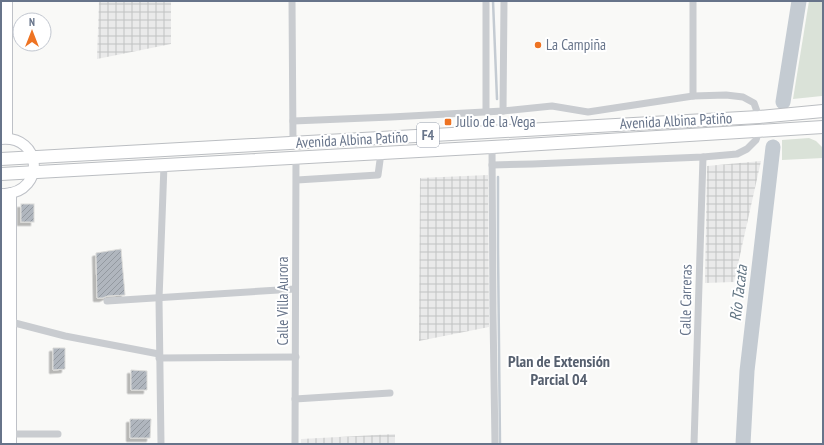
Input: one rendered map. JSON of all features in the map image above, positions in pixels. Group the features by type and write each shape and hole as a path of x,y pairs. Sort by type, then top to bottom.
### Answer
{"highway":[{"name":"Avenida Albina Patiño","path":"1,159 759,116 823,111"},
{"name":"Avenida Albina Patiño","path":"1,174 823,127"}],"main road":[{"path":"5,194 24,188 34,172 33,157 28,148 22,142 4,138 7,1"},
{"path":"5,194 11,322 11,439"},
{"path":"3,444 5,194"}],"street":[{"path":"292,1 293,143"},
{"path":"486,1 486,111"},
{"path":"503,111 504,1"},
{"path":"693,1 693,96"},
{"path":"293,121 503,111 552,106 588,112 693,96 726,95 743,97 754,103 759,116"},
{"path":"492,165 703,157 737,154 747,149 756,140 759,131"},
{"path":"492,147 493,314 496,444"},
{"path":"297,180 378,175 381,153"},
{"name":"Calle Carreras","path":"694,444 703,157"},
{"name":"Calle Villa Aurora","path":"295,444 296,158"},
{"path":"161,444 159,298 164,165"},
{"path":"107,301 295,289"},
{"path":"11,322 65,336 159,356 296,357"},
{"path":"295,399 390,393"},
{"path":"11,439 58,434"}],"shaded area":[{"path":"99,1 171,1 171,44 97,59"},
{"path":"809,1 823,1 823,93 822,96 793,99"},
{"path":"809,138 816,141 823,148 823,158 782,160 782,140"},
{"path":"761,161 734,282 705,283 707,166"},
{"path":"488,175 489,327 419,341 420,178"},
{"path":"395,434 395,444 301,444 301,439"}],"building":[{"path":"21,204 34,204 34,222 21,222"},
{"path":"121,249 125,295 97,298 96,253"},
{"path":"53,348 65,348 65,369 53,370"},
{"path":"131,370 147,371 147,390 131,390"},
{"path":"130,419 151,419 150,438 130,438"}],"waterway":[{"path":"493,1 497,99"},
{"name":"Río Tacata","path":"783,102 799,1"},
{"name":"Río Tacata","path":"743,444 747,371 773,147"},
{"path":"498,177 500,444"}],"place":[{"name":"La Campiña","path":"538,45"},
{"name":"Julio de la Vega","path":"448,122"}],"district":[{"name":"Plan de Extensión Parcial 04","path":"559,370"}]}
